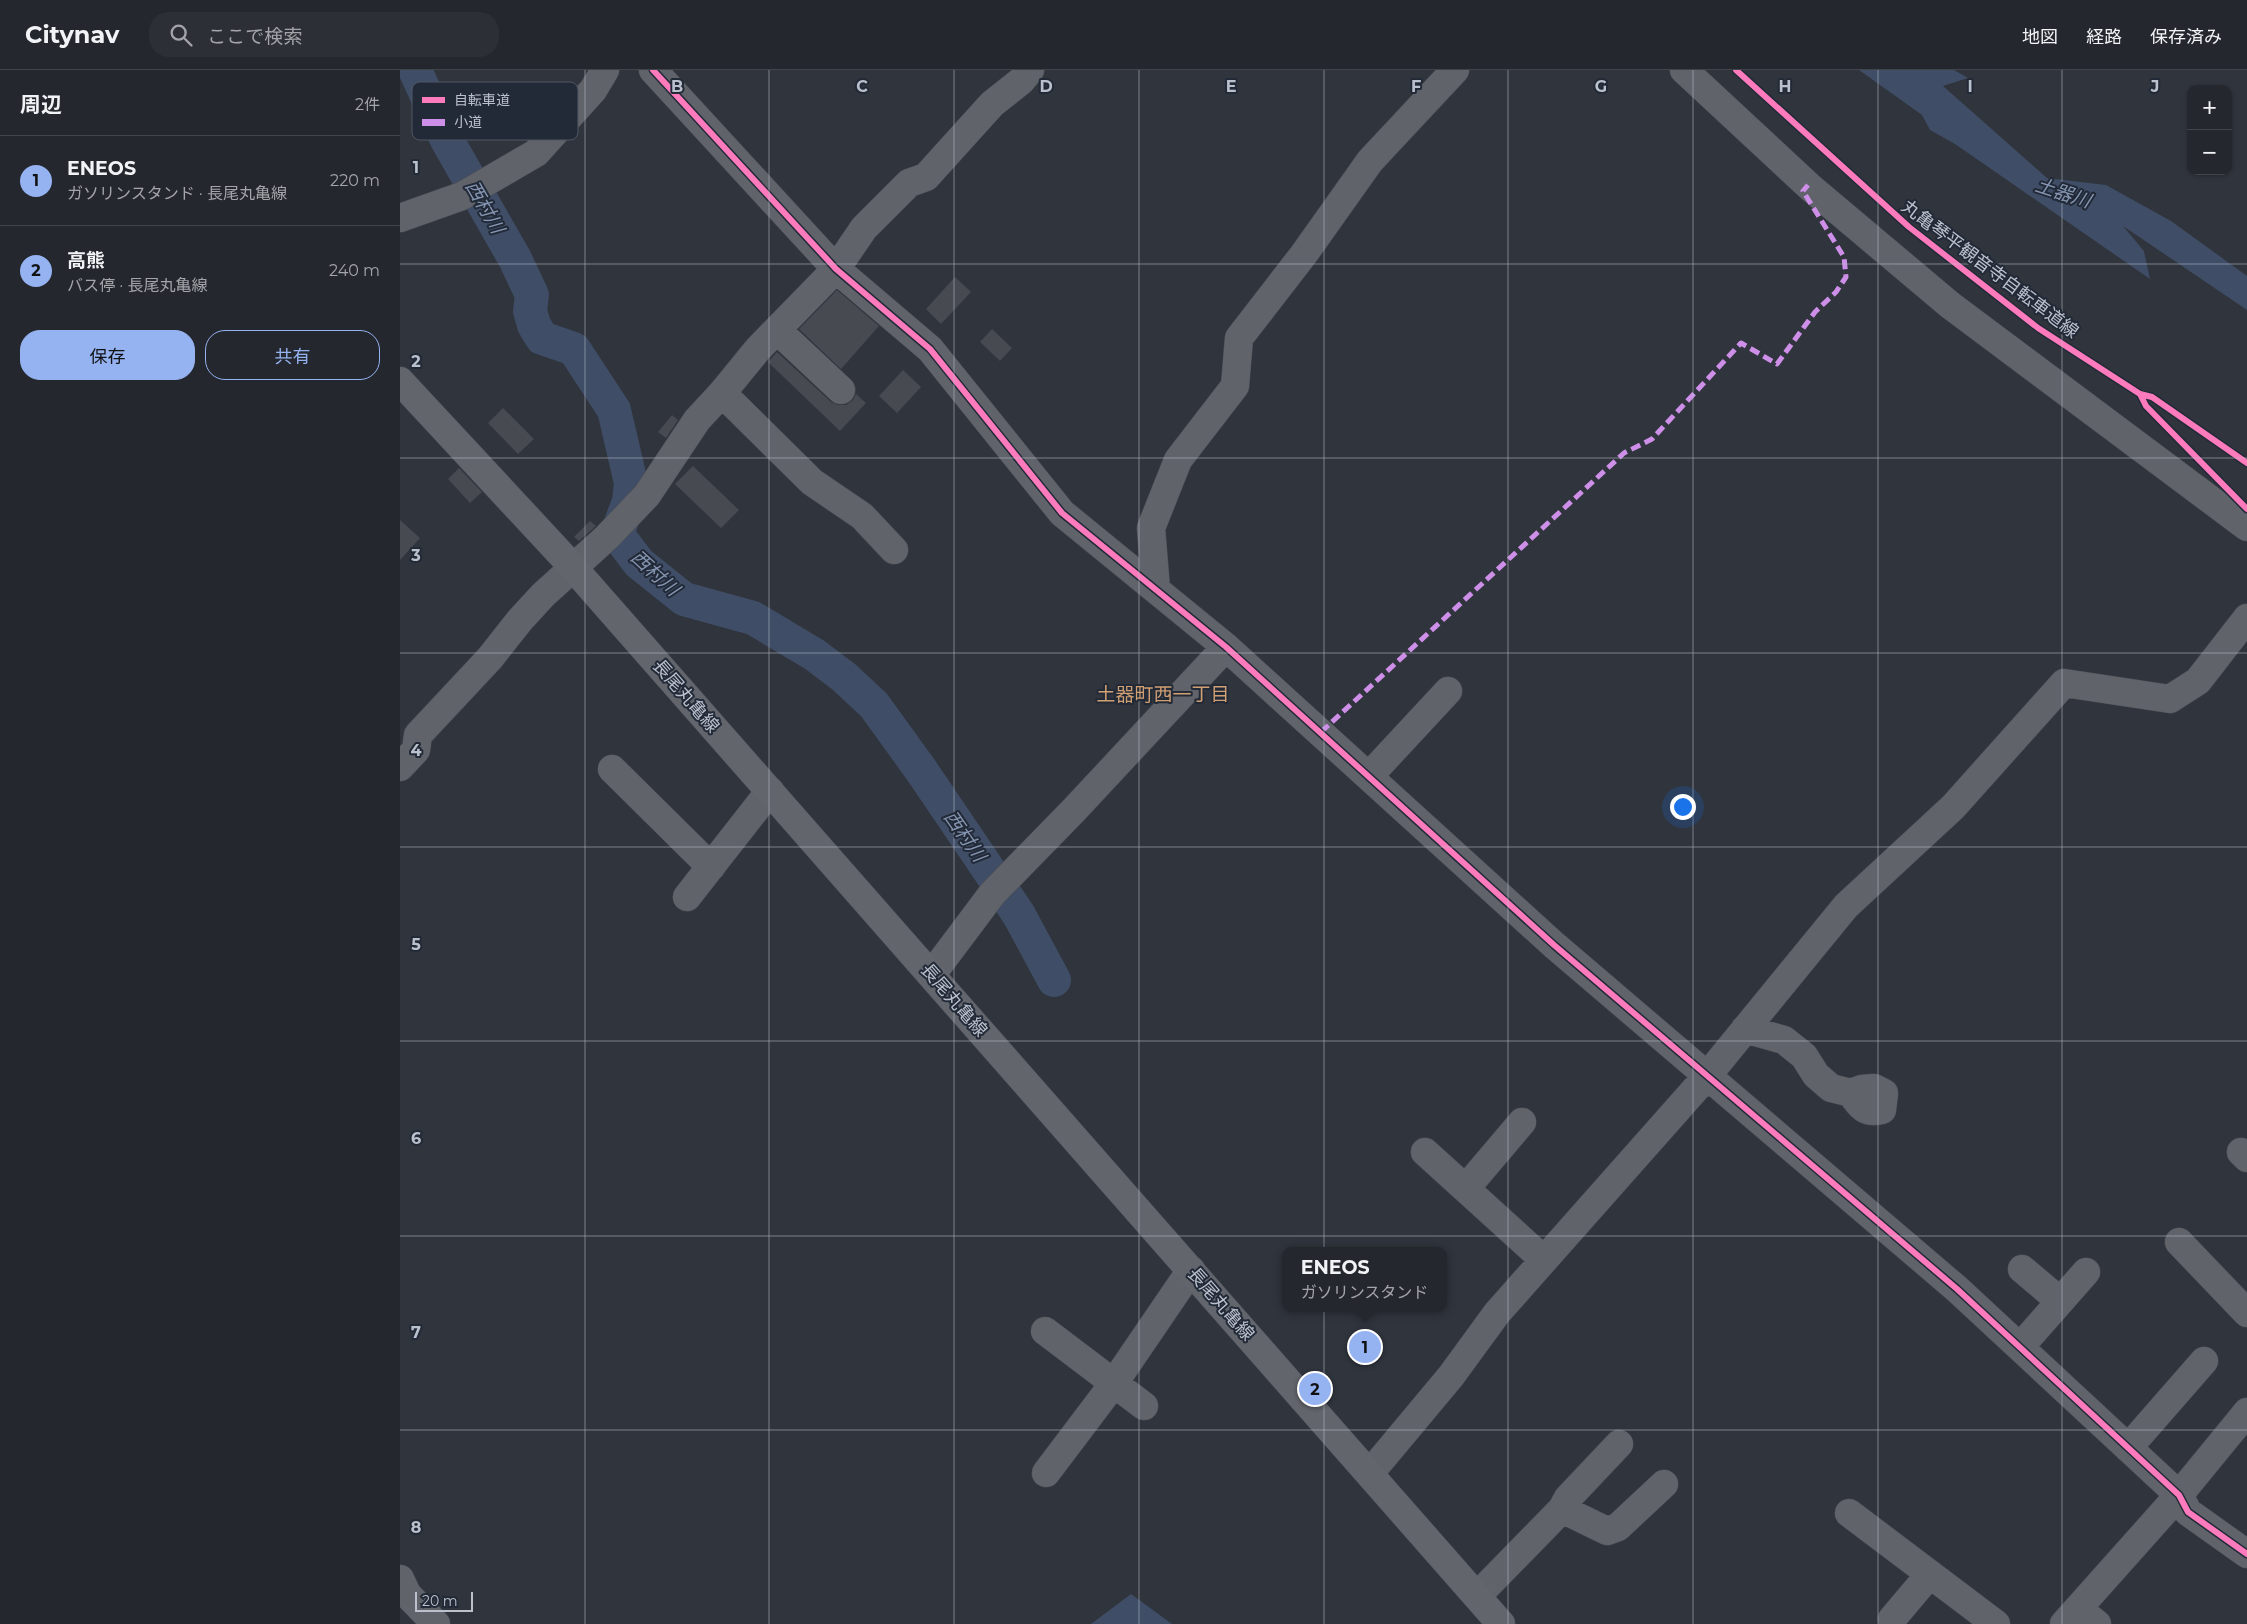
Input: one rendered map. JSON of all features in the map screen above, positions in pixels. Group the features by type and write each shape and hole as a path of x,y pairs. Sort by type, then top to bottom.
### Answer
{"main road":[{"name":"長尾丸亀線","path":"400,381 573,567 1502,1624"}],"street":[{"path":"578,107 593,90 605,70"},
{"path":"653,70 836,269 930,348 1062,513 1226,647 1554,944 1957,1289 2179,1496 2188,1512 2247,1554"},
{"path":"400,767 416,750 418,735 490,658 520,620 573,567 607,537 647,495 697,420 777,330 836,269 864,228 909,184 926,177 992,104 1021,81 1030,70"},
{"path":"1156,589 1151,528 1178,460 1235,386 1239,338 1304,254 1370,161 1455,70"},
{"path":"1684,70 1811,188 1950,305 2246,527"},
{"path":"400,218 472,189 536,153 548,140"},
{"path":"777,330 841,390"},
{"path":"722,393 796,451 812,482 866,510 894,550"},
{"path":"1370,1473 1451,1376 1497,1313 1707,1076 1846,906 1953,807 2064,684 2170,699 2198,681 2247,618"},
{"path":"932,974 992,894 1226,647"},
{"path":"1369,776 1448,691"},
{"path":"612,769 711,867"},
{"path":"687,898 770,791"},
{"path":"1745,1029 1784,1040 1804,1056 1816,1075 1831,1088 1851,1094"},
{"path":"1466,1188 1522,1122"},
{"path":"1425,1152 1544,1260"},
{"path":"2179,1242 2247,1312"},
{"path":"2022,1269 2060,1301"},
{"path":"1046,1473 1114,1383 1191,1270"},
{"path":"2020,1347 2086,1272"},
{"path":"1045,1331 1144,1406"},
{"path":"2128,1448 2204,1361"},
{"path":"2080,1619 2247,1412"},
{"path":"1477,1596 1562,1509 1568,1498 1619,1444"},
{"path":"1562,1509 1607,1531 1618,1527 1664,1484"},
{"path":"1849,1513 1996,1624"},
{"path":"1892,1619 1930,1574"},
{"path":"400,1579 407,1594 436,1624"}],"water":[{"name":"土器川","path":"1859,70 1954,70 1968,78 1943,86 2047,178 2106,185 2171,221 2247,276 2247,310 2123,226 2144,251 2150,279 1955,144 1930,130 1922,115"},
{"path":"1131,1594 1172,1624 1091,1624"}],"building":[{"path":"955,277 971,292 941,324 926,309"},
{"path":"837,290 879,326 841,369 799,329"},
{"path":"992,329 1012,348 1000,361 980,342"},
{"path":"777,352 831,402 838,405 846,405 853,400 856,394 866,403 840,431 768,362"},
{"path":"903,370 921,387 897,413 879,396"},
{"path":"503,408 534,439 518,454 488,423"},
{"path":"672,415 678,420 666,438 658,432"},
{"path":"693,466 739,510 721,528 675,484"},
{"path":"459,468 482,492 470,503 448,479"},
{"path":"400,520 420,538 400,560"},
{"path":"590,521 596,526 579,541 574,537"}],"waterway":[{"name":"西村川","path":"415,70 420,82"},
{"name":"西村川","path":"447,140 515,259 532,295 530,311 534,325 542,338 574,349 614,410 631,483 629,501 617,534 639,563 684,599 753,618 815,655 844,677 874,705 921,770 1019,915 1054,980"}],"marked path":[{"path":"1321,732 1624,453 1652,439 1741,343 1777,364 1815,312 1836,292 1846,277 1844,257 1803,191 1808,185"}],"cycle path":[{"path":"653,70 836,269 930,349 1062,513 1226,647 1554,945 1957,1289 2179,1495 2188,1512 2247,1554"},
{"name":"丸亀琴平観音寺自転車道線","path":"1736,70 1909,227 2038,328 2140,394 2152,397 2247,463"},
{"path":"2140,394 2146,406 2247,509"}],"place":[{"name":"ENEOS","path":"1365,1347"},
{"name":"高熊","path":"1315,1389"}],"district":[{"name":"土器町西一丁目","path":"1163,694"}]}
